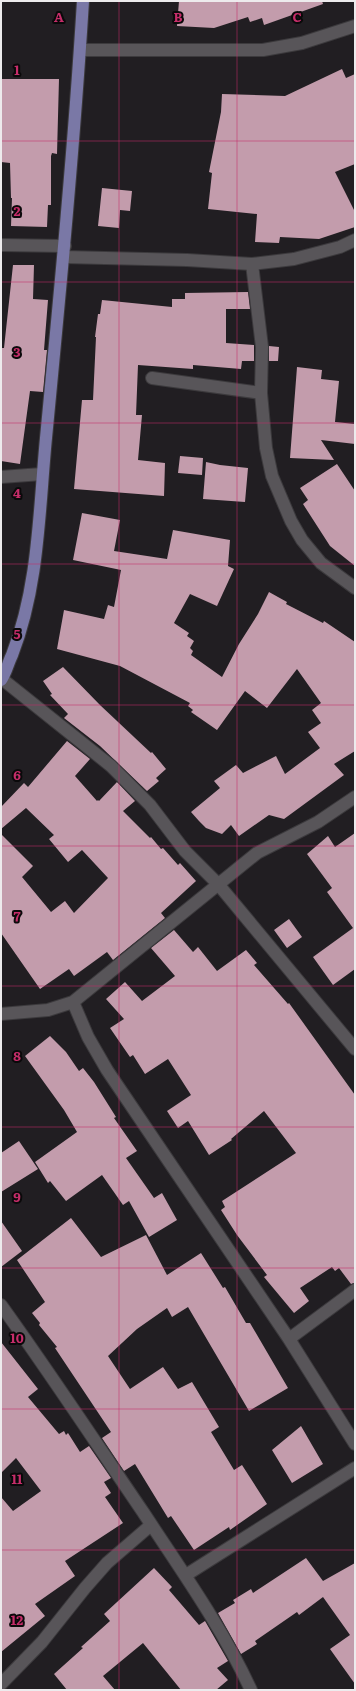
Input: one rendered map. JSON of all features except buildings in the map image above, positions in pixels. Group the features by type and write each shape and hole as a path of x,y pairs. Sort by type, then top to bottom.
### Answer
{"main road":[{"path":"2,680 20,635 39,526 42,474 64,252 83,1"}],"street":[{"path":"80,50 263,50 302,43 355,26"},
{"path":"1,245 64,252 252,264 294,259 340,247 355,240"},
{"path":"252,264 262,347 261,393 266,448 272,476 291,521 302,540 321,563 355,588"},
{"path":"152,378 261,393"},
{"path":"1,477 42,474"},
{"path":"2,680 112,766 150,805 185,851 218,884 355,1050"},
{"path":"1,1014 48,1010 73,1002 257,853 318,822 355,797"},
{"path":"73,1002 88,1037 107,1070 289,1339 355,1444"},
{"path":"289,1339 355,1290"},
{"path":"1,1305 46,1368 186,1575 240,1668 251,1690"},
{"path":"186,1575 355,1468"},
{"path":"1,1684 42,1642 107,1563 151,1525"}]}
